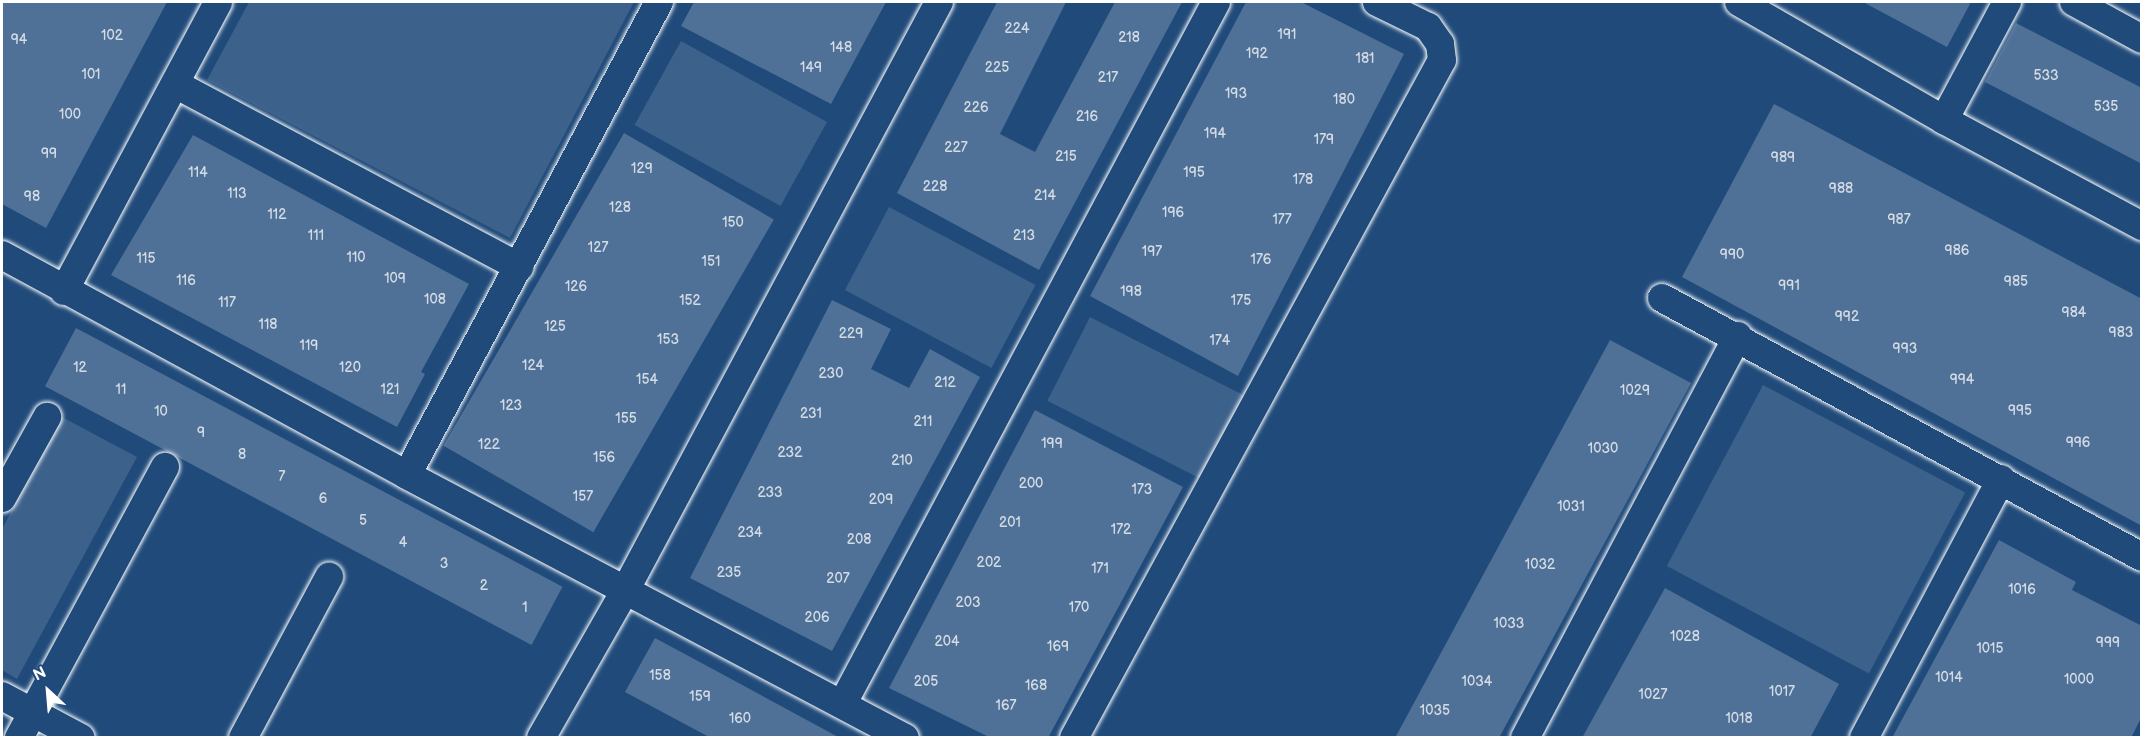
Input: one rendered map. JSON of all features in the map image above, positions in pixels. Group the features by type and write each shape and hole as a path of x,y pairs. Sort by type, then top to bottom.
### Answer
{"street":[{"path":"64,291 218,2"},
{"path":"407,475 659,2"},
{"path":"541,738 626,589 939,2"},
{"path":"843,703 1216,2"},
{"path":"1074,738 1442,60 1440,44 1428,27 1377,2"},
{"path":"1738,2 1944,120 2142,226"},
{"path":"1944,120 2007,2"},
{"path":"2074,2 2142,39"},
{"path":"175,84 519,267"},
{"path":"2,255 64,291 407,475 843,703 904,738"},
{"path":"1662,298 1738,336 2142,557"},
{"path":"1525,738 1738,336"},
{"path":"2,498 47,417"},
{"path":"18,738 165,466"},
{"path":"1864,738 2001,479"},
{"path":"243,738 329,577"},
{"path":"2,696 81,738"}],"shaded area":[{"path":"249,2 634,2 510,238 207,80"},
{"path":"681,41 827,122 781,206 634,125"},
{"path":"889,207 1036,285 991,368 845,290"},
{"path":"1090,317 1244,396 1201,479 1047,401"},
{"path":"1763,385 1965,493 1869,674 1667,566"},
{"path":"62,417 137,457 17,679 2,670 2,529"}],"building":[{"path":"2,2 167,2 46,228 2,204"},
{"path":"694,2 886,2 831,104 681,26"},
{"path":"997,2 1066,2 1000,134 1035,152 1115,2 1182,2 1039,270 897,193"},
{"path":"1246,2 1301,2 1404,54 1238,376 1090,296"},
{"path":"1863,2 1971,2 1947,47"},
{"path":"2016,23 2142,88 2142,164 1985,82"},
{"path":"1774,104 2142,299 2142,526 1682,277"},
{"path":"624,133 774,220 593,532 444,446"},
{"path":"193,135 469,284 421,372 425,374 397,427 111,275"},
{"path":"832,300 891,329 871,369 909,388 930,349 980,377 832,651 690,578"},
{"path":"76,328 563,587 532,645 45,386"},
{"path":"1610,340 1691,383 1499,738 1395,738"},
{"path":"1035,410 1183,487 1048,738 991,738 889,688"},
{"path":"1999,540 2076,582 2072,590 2142,626 2142,716 2131,738 1892,738"},
{"path":"1665,588 1839,684 1810,738 1582,738"},
{"path":"655,638 840,738 711,738 625,692"}]}
